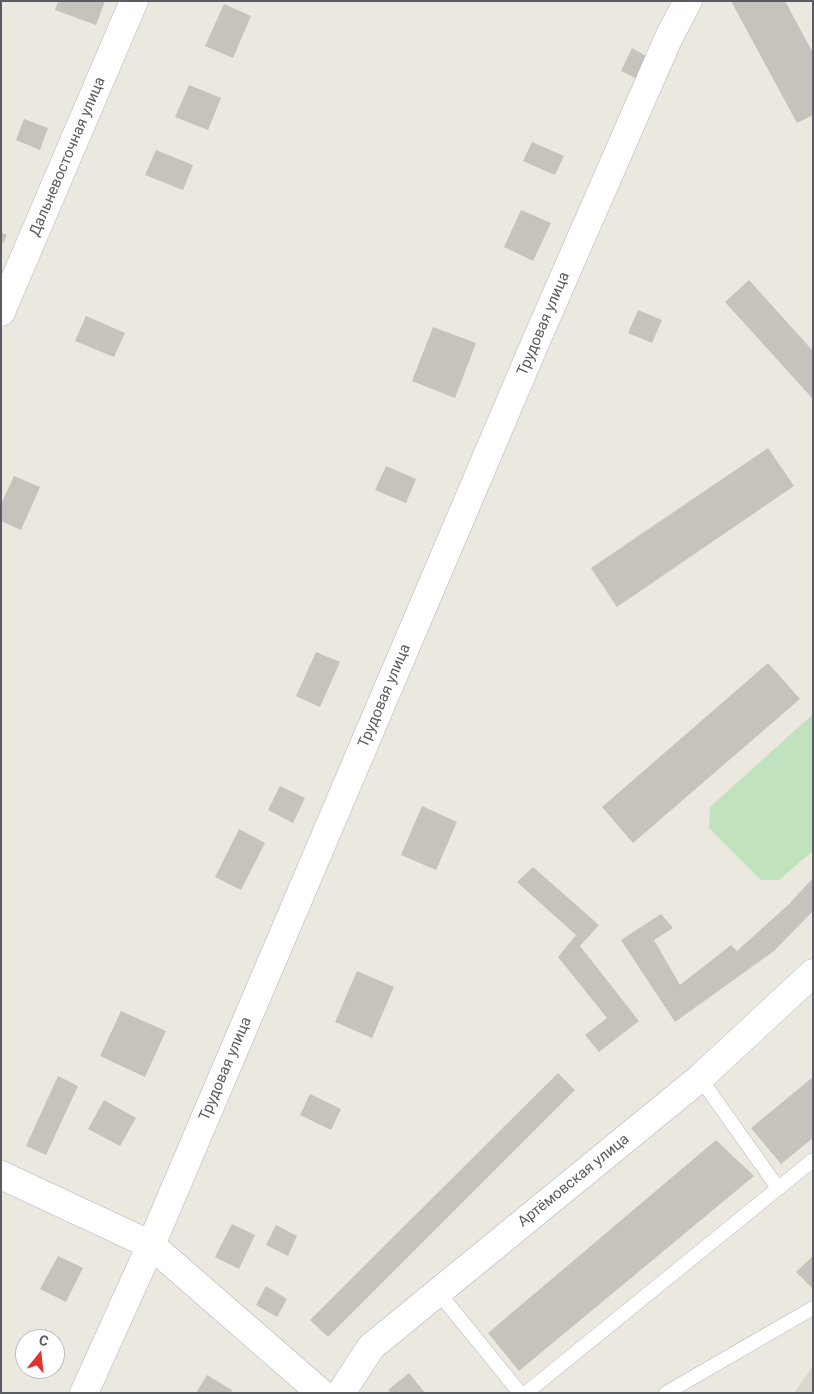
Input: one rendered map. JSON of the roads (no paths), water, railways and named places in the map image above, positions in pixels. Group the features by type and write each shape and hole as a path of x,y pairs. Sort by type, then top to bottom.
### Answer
{"street":[{"name":"Дальневосточная улица","path":"1,312 134,1"},
{"name":"Трудовая улица","path":"84,1393 151,1245 536,341 668,38 688,1"},
{"name":"Артёмовская улица","path":"341,1393 371,1347 700,1078 813,973"},
{"path":"1,1175 151,1245 321,1393"}],"lane":[{"path":"700,1078 778,1188"},
{"path":"526,1393 813,1160"},
{"path":"438,1292 520,1393"},
{"path":"666,1393 813,1308"}]}
